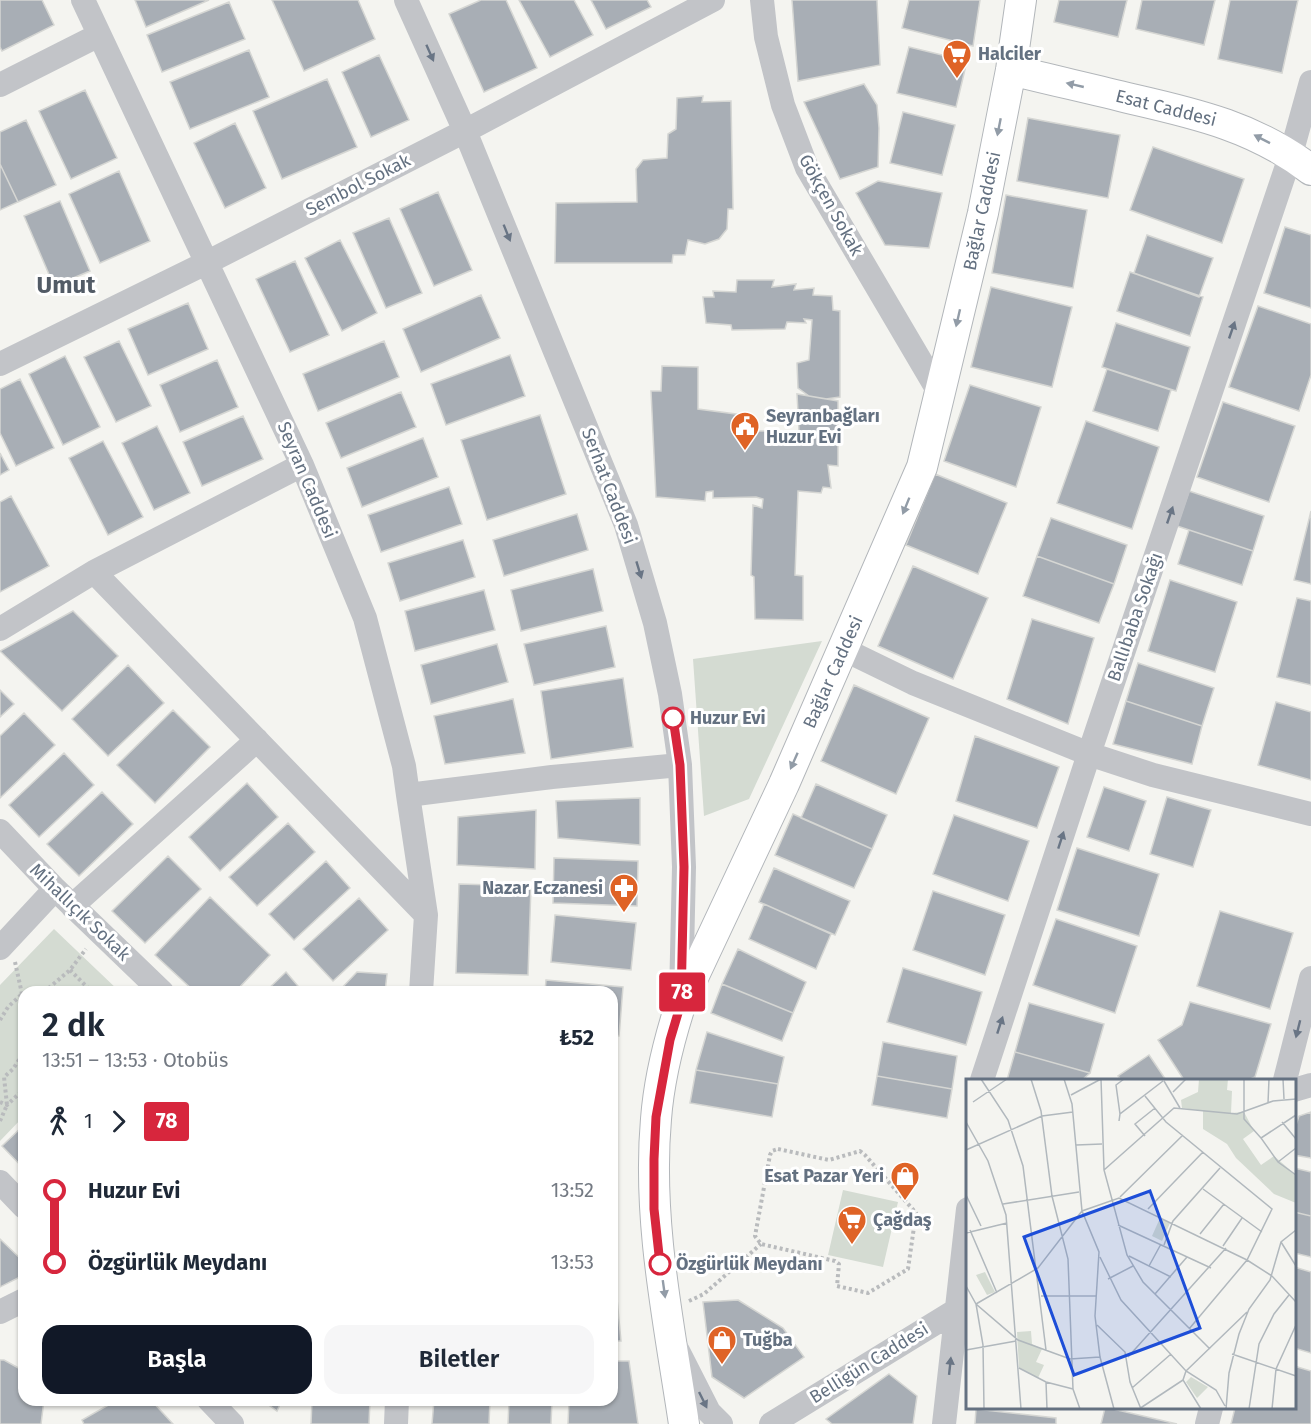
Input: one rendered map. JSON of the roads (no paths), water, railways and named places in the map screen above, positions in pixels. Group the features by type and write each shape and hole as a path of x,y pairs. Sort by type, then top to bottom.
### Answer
{"main road":[{"name":"Bağlar Caddesi","path":"684,1424 654,1209 656,1117 670,1040 681,1003 784,784 922,467 983,213 1011,70 1021,0"},
{"name":"Esat Caddesi","path":"1011,70 1203,116 1242,129 1301,162"}],"street":[{"name":"Seyran Caddesi","path":"83,0 302,465 365,618 404,766 426,915 421,986"},
{"name":"Serhat Caddesi","path":"406,0 465,131 626,525 655,623 670,694 680,765 684,867 681,1003"},
{"name":"Sembol Sokak","path":"0,364 208,262 465,131 713,0"},
{"name":"Gökçen Sokak","path":"762,0 766,37 783,105 807,168 940,394"},
{"path":"0,85 99,35"},
{"name":"Ballıbaba Sokağı","path":"982,1079 1089,754 1301,162 1311,82"},
{"path":"0,629 94,572 302,465"},
{"path":"94,572 426,915"},
{"path":"843,649 913,682 1089,754 1153,775 1311,814"},
{"path":"0,948 257,740"},
{"path":"408,795 552,777 680,765"},
{"name":"Mihallıçık Sokak","path":"0,831 63,897 156,986"},
{"path":"1285,1079 1311,978"},
{"path":"1296,1089 1311,1085"},
{"path":"0,1182 18,1201"},
{"path":"944,1424 962,1306 966,1241"},
{"path":"0,1312 18,1303"},
{"name":"Belligün Caddesi","path":"771,1424 962,1306"},
{"name":"Bağlar Caddesi","path":"669,1324 709,1412 721,1424"},
{"path":"215,1406 232,1424"},
{"path":"396,1424 397,1406"},
{"path":"1207,1424 1211,1409"}],"place":[{"name":"Halciler","path":"957,80"},
{"name":"Seyranbağları Huzur Evi","path":"745,452"},
{"name":"Huzur Evi","path":"673,718"},
{"name":"Nazar Eczanesi","path":"624,914"},
{"name":"Esat Pazar Yeri","path":"905,1202"},
{"name":"Çağdaş","path":"852,1246"},
{"name":"Özgürlük Meydanı","path":"660,1264"},
{"name":"Tuğba","path":"722,1366"}],"district":[{"name":"Umut","path":"66,285"}]}
